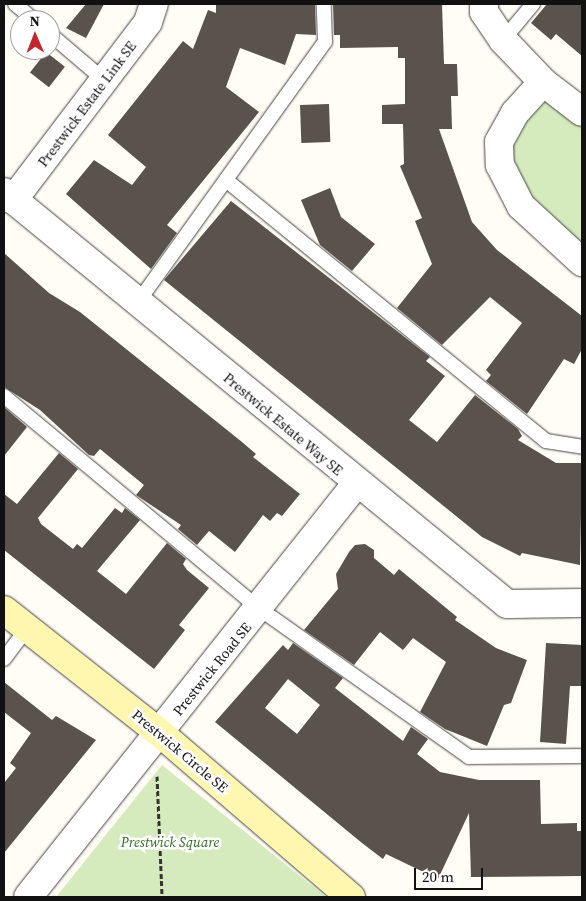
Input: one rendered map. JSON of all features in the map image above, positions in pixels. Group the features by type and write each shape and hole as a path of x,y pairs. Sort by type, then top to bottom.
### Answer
{"street":[{"name":"Prestwick Estate Link SE","path":"8,196 104,80 148,22 154,4"},
{"path":"484,4 484,12 503,40 543,82 582,112"},
{"path":"543,82 515,113 499,142 500,165 521,206 582,262"},
{"name":"Prestwick Estate Way SE","path":"8,196 356,484 507,604 582,603"},
{"name":"Prestwick Road SE","path":"28,897 260,609 356,484"},
{"name":"Prestwick Circle SE","path":"4,610 351,897"}],"lane":[{"path":"138,302 325,42 324,4"},
{"path":"503,40 533,4"},
{"path":"60,43 104,80"},
{"path":"226,180 546,441 582,447"},
{"path":"4,396 260,609 469,757 582,756"},
{"path":"4,659 27,629"}],"path":[{"path":"158,737 162,897"}],"green space":[{"path":"543,82 582,112 582,262 500,165"},
{"name":"Prestwick Square","path":"162,765 326,897 56,897"}],"building":[{"path":"86,4 104,4 86,38 66,28"},
{"path":"216,4 315,4 316,35 296,34 285,65 240,48 226,87 259,112 167,225 177,233 151,269 66,194 94,160 132,185 146,167 108,135 183,41 193,49 208,10 216,13"},
{"path":"333,4 442,4 444,64 457,64 458,96 451,96 452,129 439,129 472,222 497,250 582,316 582,349 574,364 564,359 527,414 486,381 491,375 486,370 522,323 490,297 442,345 397,308 432,264 415,221 422,218 400,166 404,164 403,124 382,124 382,105 405,104 405,58 398,58 398,47 340,48 340,35 334,35"},
{"path":"547,4 582,4 582,56 556,34 551,40 531,23"},
{"path":"40,60 56,60 65,67 49,87 30,72"},
{"path":"329,104 330,142 301,143 300,105"},
{"path":"330,188 341,217 375,244 352,271 320,245 301,200"},
{"path":"231,201 430,357 426,361 445,376 409,420 437,442 475,395 518,429 522,436 518,440 556,463 582,463 580,565 522,553 520,556 482,537 164,280"},
{"path":"4,253 49,293 80,312 242,442 256,454 253,457 300,494 282,516 277,513 270,521 263,515 235,552 209,531 197,545 178,529 181,525 136,495 144,485 100,449 94,456 89,455 40,410 4,387"},
{"path":"4,407 27,427 4,456"},
{"path":"59,453 78,469 38,518 41,524 73,549 77,544 82,548 115,508 122,513 125,508 140,520 97,571 126,594 167,543 186,559 183,564 187,570 209,588 179,625 185,630 154,669 4,550 4,494 17,504"},
{"path":"365,544 374,550 374,558 394,575 399,569 457,617 455,620 496,648 527,660 511,703 504,705 487,746 445,729 420,712 446,662 413,638 403,650 380,632 354,665 304,630 338,589 336,574 349,552 355,545"},
{"path":"293,643 343,678 335,688 403,741 411,727 428,739 417,754 440,772 479,780 540,780 541,824 577,823 577,831 582,831 582,876 471,877 469,813 438,879 386,854 383,859 362,843 215,722 283,645 288,650","holes":["288,679 320,705 297,734 265,708"]},
{"path":"546,643 582,645 582,686 570,686 566,744 540,742"},
{"path":"4,682 52,720 56,716 96,740 4,853 4,783 16,768 10,763 31,733 4,712"}]}
